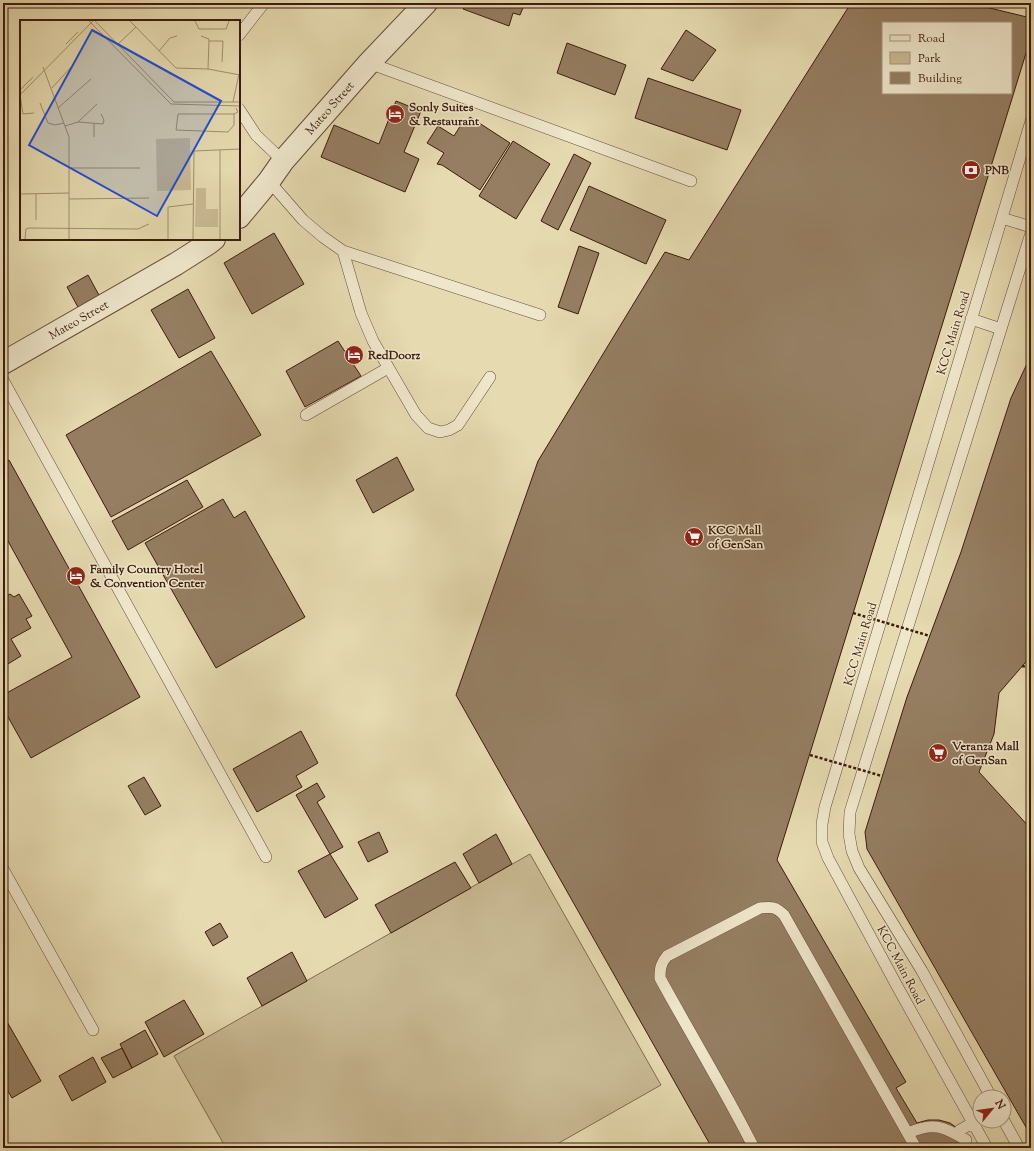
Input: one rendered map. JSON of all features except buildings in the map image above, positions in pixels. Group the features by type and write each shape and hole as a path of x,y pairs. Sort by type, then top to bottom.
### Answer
{"street":[{"name":"Mateo Street","path":"240,216 269,181 282,161 426,3"},
{"name":"Mateo Street","path":"3,363 176,264 213,240"}],"lane":[{"path":"240,34 264,3"},
{"path":"370,64 691,181"},
{"path":"240,111 256,136 282,161"},
{"name":"KCC Main Road","path":"972,1114 897,986 828,858 822,842 822,830 825,806 1031,121"},
{"path":"269,181 303,220 343,251 540,315"},
{"path":"1002,218 1031,227"},
{"name":"KCC Main Road","path":"987,1089 922,971 859,868 852,851 848,834 850,812 1031,233"},
{"path":"343,251 360,313 373,341 416,415 428,428 440,432 449,430 458,425 490,377"},
{"path":"971,319 1001,329"},
{"path":"306,415 388,368"},
{"path":"3,380 266,857"},
{"path":"3,870 93,1030"},
{"path":"754,1148 660,978 660,969 662,961 667,956 760,908 772,907 778,909 784,915 916,1148"},
{"path":"960,1130 972,1123"},
{"path":"908,1133 927,1126 935,1126 951,1131 966,1140"},
{"name":"KCC Main Road","path":"979,1129 987,1148"},
{"path":"1008,1129 1019,1148"}],"path":[{"path":"853,613 930,636"},
{"path":"1022,666 1031,668"},
{"path":"810,755 882,776"}],"green space":[{"path":"530,854 661,1085 550,1148 226,1148 174,1056"}],"place":[{"name":"Sonly Suites & Restaurant","path":"395,114"},
{"name":"PNB","path":"971,170"},
{"name":"RedDoorz","path":"354,355"},
{"name":"KCC Mall of GenSan","path":"694,537"},
{"name":"Family Country Hotel & Convention Center","path":"76,576"},
{"name":"Veranza Mall of GenSan","path":"938,753"}]}
